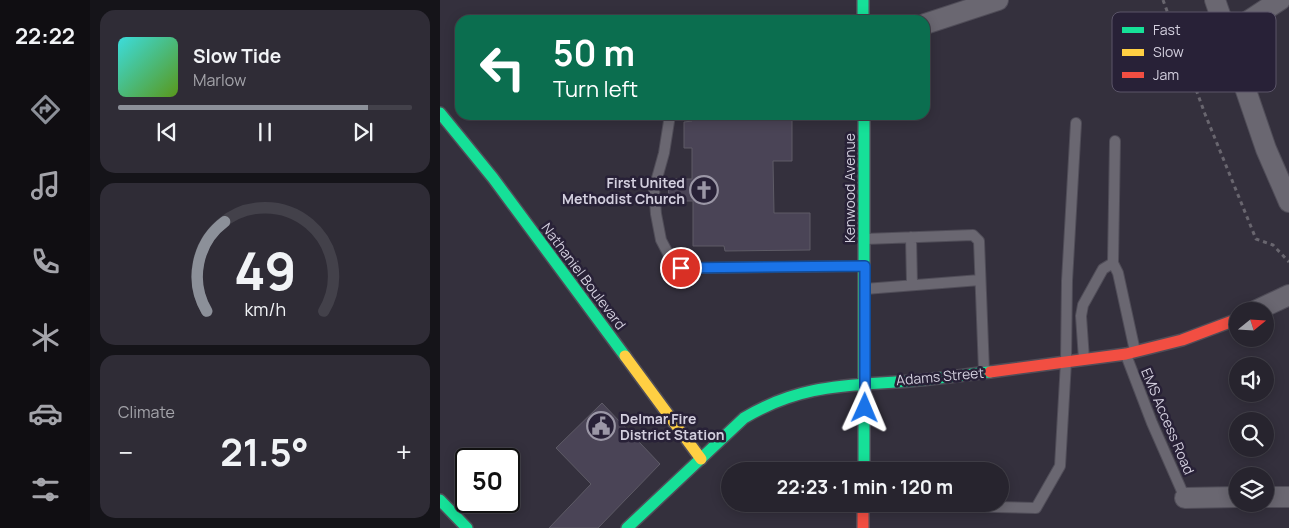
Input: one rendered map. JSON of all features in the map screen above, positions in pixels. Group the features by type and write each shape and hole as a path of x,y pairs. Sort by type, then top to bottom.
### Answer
{"street":[{"path":"863,0 864,15"},
{"path":"930,22 998,0"},
{"path":"1215,0 1219,12"},
{"path":"1262,12 1280,0"},
{"path":"1246,92 1266,149 1289,202"},
{"name":"Nathaniel Boulevard","path":"440,113 493,178 702,459"},
{"name":"Kenwood Avenue","path":"864,120 864,462"},
{"path":"1274,302 1289,295"},
{"name":"Adams Street","path":"627,528 744,418 761,406 812,390 865,382 931,379 1131,353 1206,332 1229,323"},
{"path":"1274,497 1289,497"},
{"path":"1185,498 1229,498"},
{"path":"440,500 467,528"},
{"path":"863,512 863,528"}],"lane":[{"path":"669,120 664,153 654,189 661,240 672,261 681,268 865,266"},
{"path":"1009,507 1036,508 1060,466 1066,362 1066,281 1076,123"},
{"path":"1084,360 1081,316 1083,305 1103,269 1112,263 1115,141"},
{"path":"865,239 973,235 979,240 984,372"},
{"path":"911,237 912,284"},
{"name":"EMS Access Road","path":"1112,263 1118,273 1131,353 1152,423 1185,498"},
{"path":"865,289 980,280"}],"path":[{"path":"1163,0 1167,12"},
{"path":"1197,92 1256,239 1273,245 1289,262"}],"building":[{"name":"First United Methodist Church","path":"792,120 792,161 773,161 774,213 810,213 810,250 725,251 724,246 693,246 693,201 669,201 668,179 692,179 692,148 684,148 684,122"},
{"name":"Delmar Fire District Station","path":"602,403 660,464 598,528 549,528 591,484 556,448"}],"traffic: fast":[{"path":"863,0 863,15"},
{"path":"440,113 493,178 625,356"},
{"path":"864,120 864,462"},
{"path":"627,528 744,418 765,407 785,399 824,389 990,372"},
{"path":"440,500 467,528"}],"traffic: slow":[{"path":"625,356 701,459"}],"traffic: jam":[{"path":"990,372 1126,354 1182,340 1229,322"},
{"path":"863,512 863,528"}],"place":[{"name":"First United Methodist Church","path":"704,190"},
{"name":"Delmar Fire District Station","path":"601,426"}],"route":[{"path":"681,268 865,266 865,408"}]}
